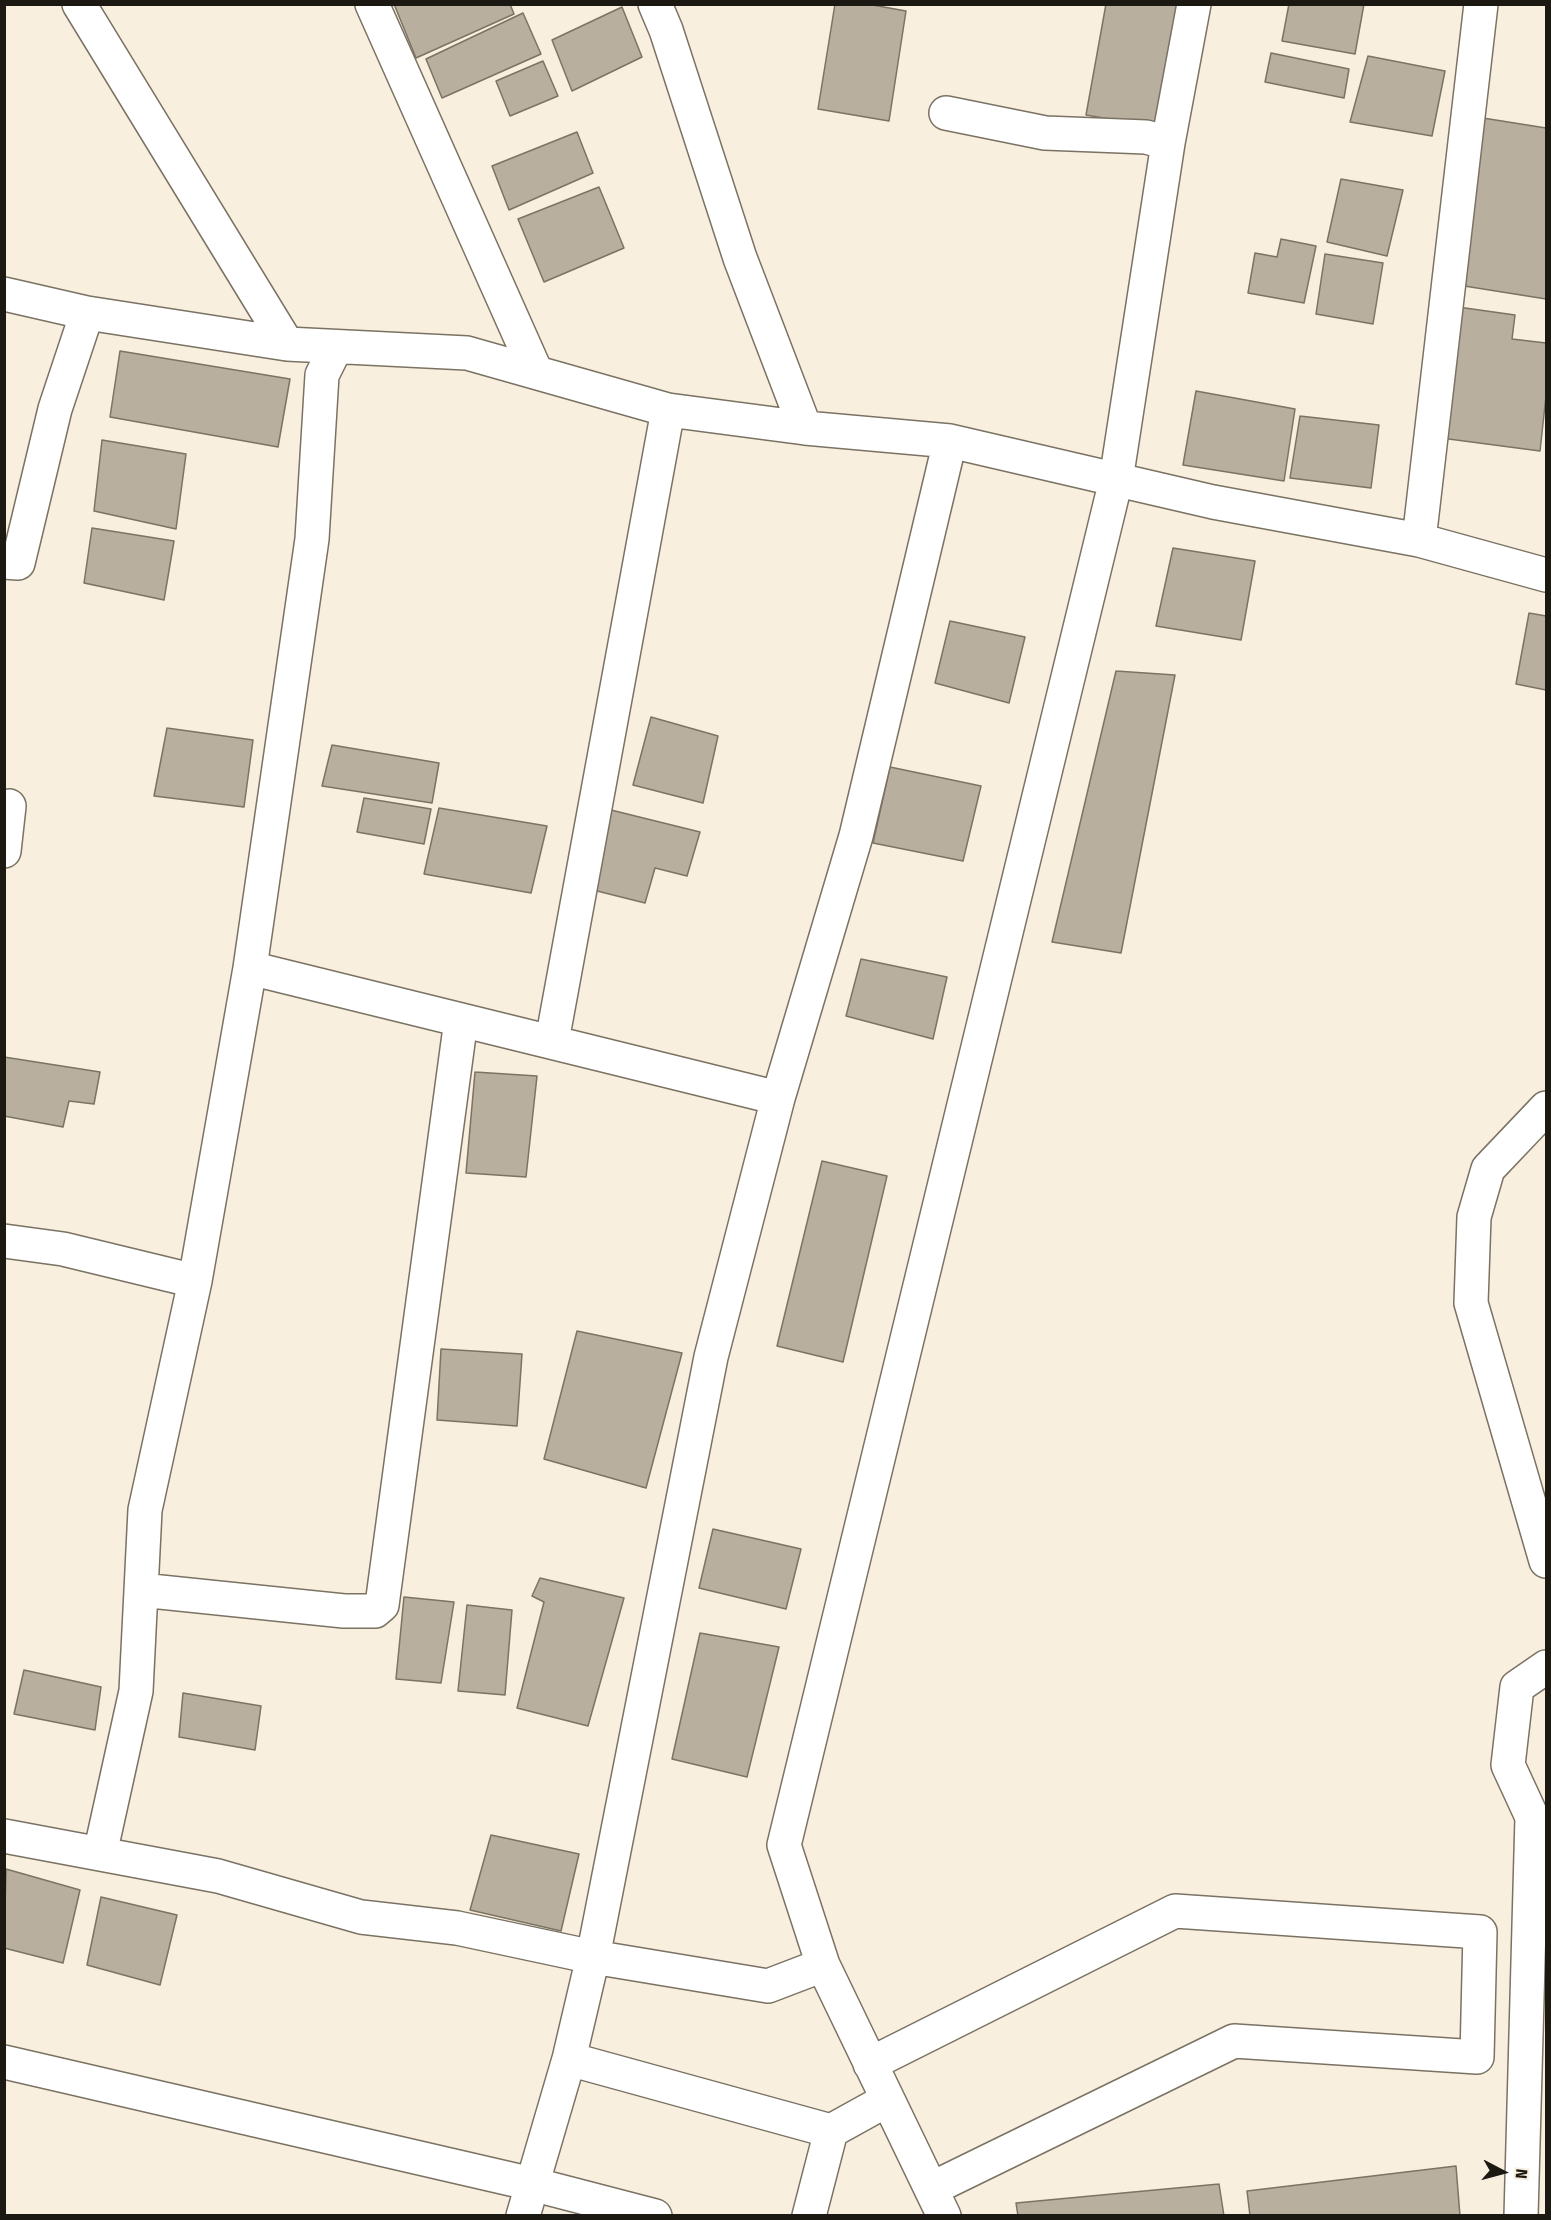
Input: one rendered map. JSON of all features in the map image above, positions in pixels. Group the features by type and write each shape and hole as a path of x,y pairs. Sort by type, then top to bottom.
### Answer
{"street":[{"path":"79,4 288,344"},
{"path":"372,4 536,372"},
{"path":"655,4 740,258 805,428"},
{"path":"870,2064 1174,1911 1480,1932 1477,2057 1234,2041 938,2202 887,2100 823,1965 784,1845 1116,480 1168,143 1194,4"},
{"path":"1419,540 1481,4"},
{"path":"946,113 1045,133 1146,137 1168,143"},
{"path":"4,294 87,313 288,344 467,353 668,410 805,428 950,441 1213,502 1419,540 1546,572"},
{"path":"4,562 18,563 55,409 87,313"},
{"path":"100,1854 136,1691 145,1510 195,1281 250,968 312,539 322,375 336,347"},
{"path":"552,1041 668,410"},
{"path":"524,2216 569,2059 593,1957 711,1357 778,1098 856,836 950,441"},
{"path":"4,851 9,806"},
{"path":"250,968 778,1098"},
{"path":"141,1590 344,1611 375,1611 382,1605 461,1020"},
{"path":"1546,1108 1488,1169 1474,1217 1471,1303 1546,1561"},
{"path":"4,1241 63,1249 195,1281"},
{"path":"1521,2216 1540,1819 1508,1766 1517,1687 1546,1666"},
{"path":"4,1836 218,1876 361,1917 457,1928 593,1957 768,1986 823,1965"},
{"path":"569,2059 831,2131 887,2100"},
{"path":"4,2062 532,2184 655,2216"},
{"path":"809,2216 831,2131"}],"building":[{"path":"394,4 510,4 514,14 416,58"},
{"path":"835,4 867,4 906,11 889,121 818,109"},
{"path":"1106,4 1185,4 1161,128 1086,115"},
{"path":"1289,4 1364,4 1355,54 1282,41"},
{"path":"622,7 642,57 572,91 552,40"},
{"path":"523,13 541,54 442,98 426,59"},
{"path":"1271,53 1349,69 1344,98 1265,82"},
{"path":"1368,56 1445,71 1432,136 1350,122"},
{"path":"543,61 558,96 510,116 496,81"},
{"path":"1483,118 1546,128 1546,299 1458,285"},
{"path":"577,132 593,173 509,210 492,166"},
{"path":"1341,179 1403,190 1387,256 1327,242"},
{"path":"599,187 624,248 544,282 518,219"},
{"path":"1281,239 1316,246 1304,303 1248,293 1255,253 1277,257"},
{"path":"1325,254 1383,263 1373,324 1316,314"},
{"path":"1458,307 1515,315 1512,339 1546,343 1546,396 1540,451 1441,438"},
{"path":"120,351 290,379 278,447 110,417"},
{"path":"1196,391 1295,409 1284,481 1183,465"},
{"path":"1300,416 1379,425 1371,488 1290,478"},
{"path":"102,440 186,454 176,529 94,511"},
{"path":"92,528 174,541 164,600 84,583"},
{"path":"1173,548 1255,561 1241,640 1156,626"},
{"path":"1529,613 1546,616 1546,690 1516,684"},
{"path":"950,621 1025,637 1009,703 935,683"},
{"path":"1116,671 1175,675 1121,953 1052,942"},
{"path":"651,717 718,736 703,803 633,785"},
{"path":"167,728 253,740 244,807 154,796"},
{"path":"332,745 439,763 432,803 322,786"},
{"path":"890,767 981,786 963,861 873,843"},
{"path":"364,798 431,809 424,844 357,832"},
{"path":"439,808 547,826 531,893 424,874"},
{"path":"611,810 700,832 687,876 655,868 645,903 593,890"},
{"path":"861,959 947,977 933,1039 846,1016"},
{"path":"4,1057 100,1072 94,1104 69,1101 63,1127 4,1116"},
{"path":"475,1072 537,1076 526,1177 466,1173"},
{"path":"822,1161 887,1176 843,1362 777,1346"},
{"path":"577,1331 682,1353 646,1488 544,1459"},
{"path":"441,1349 522,1354 517,1426 437,1420"},
{"path":"713,1529 801,1549 786,1609 699,1588"},
{"path":"540,1578 624,1598 588,1726 517,1708 544,1602 532,1596"},
{"path":"404,1597 454,1602 441,1683 396,1679"},
{"path":"467,1605 512,1610 505,1695 458,1691"},
{"path":"700,1633 779,1647 747,1777 672,1759"},
{"path":"24,1670 101,1687 95,1730 14,1714"},
{"path":"183,1693 261,1706 255,1750 179,1737"},
{"path":"491,1835 579,1854 561,1931 470,1910"},
{"path":"6,1869 80,1890 63,1963 4,1948"},
{"path":"101,1897 177,1915 160,1985 87,1965"},
{"path":"1456,2166 1460,2216 1250,2216 1247,2191"},
{"path":"1219,2184 1224,2216 1018,2216 1016,2203"}]}
